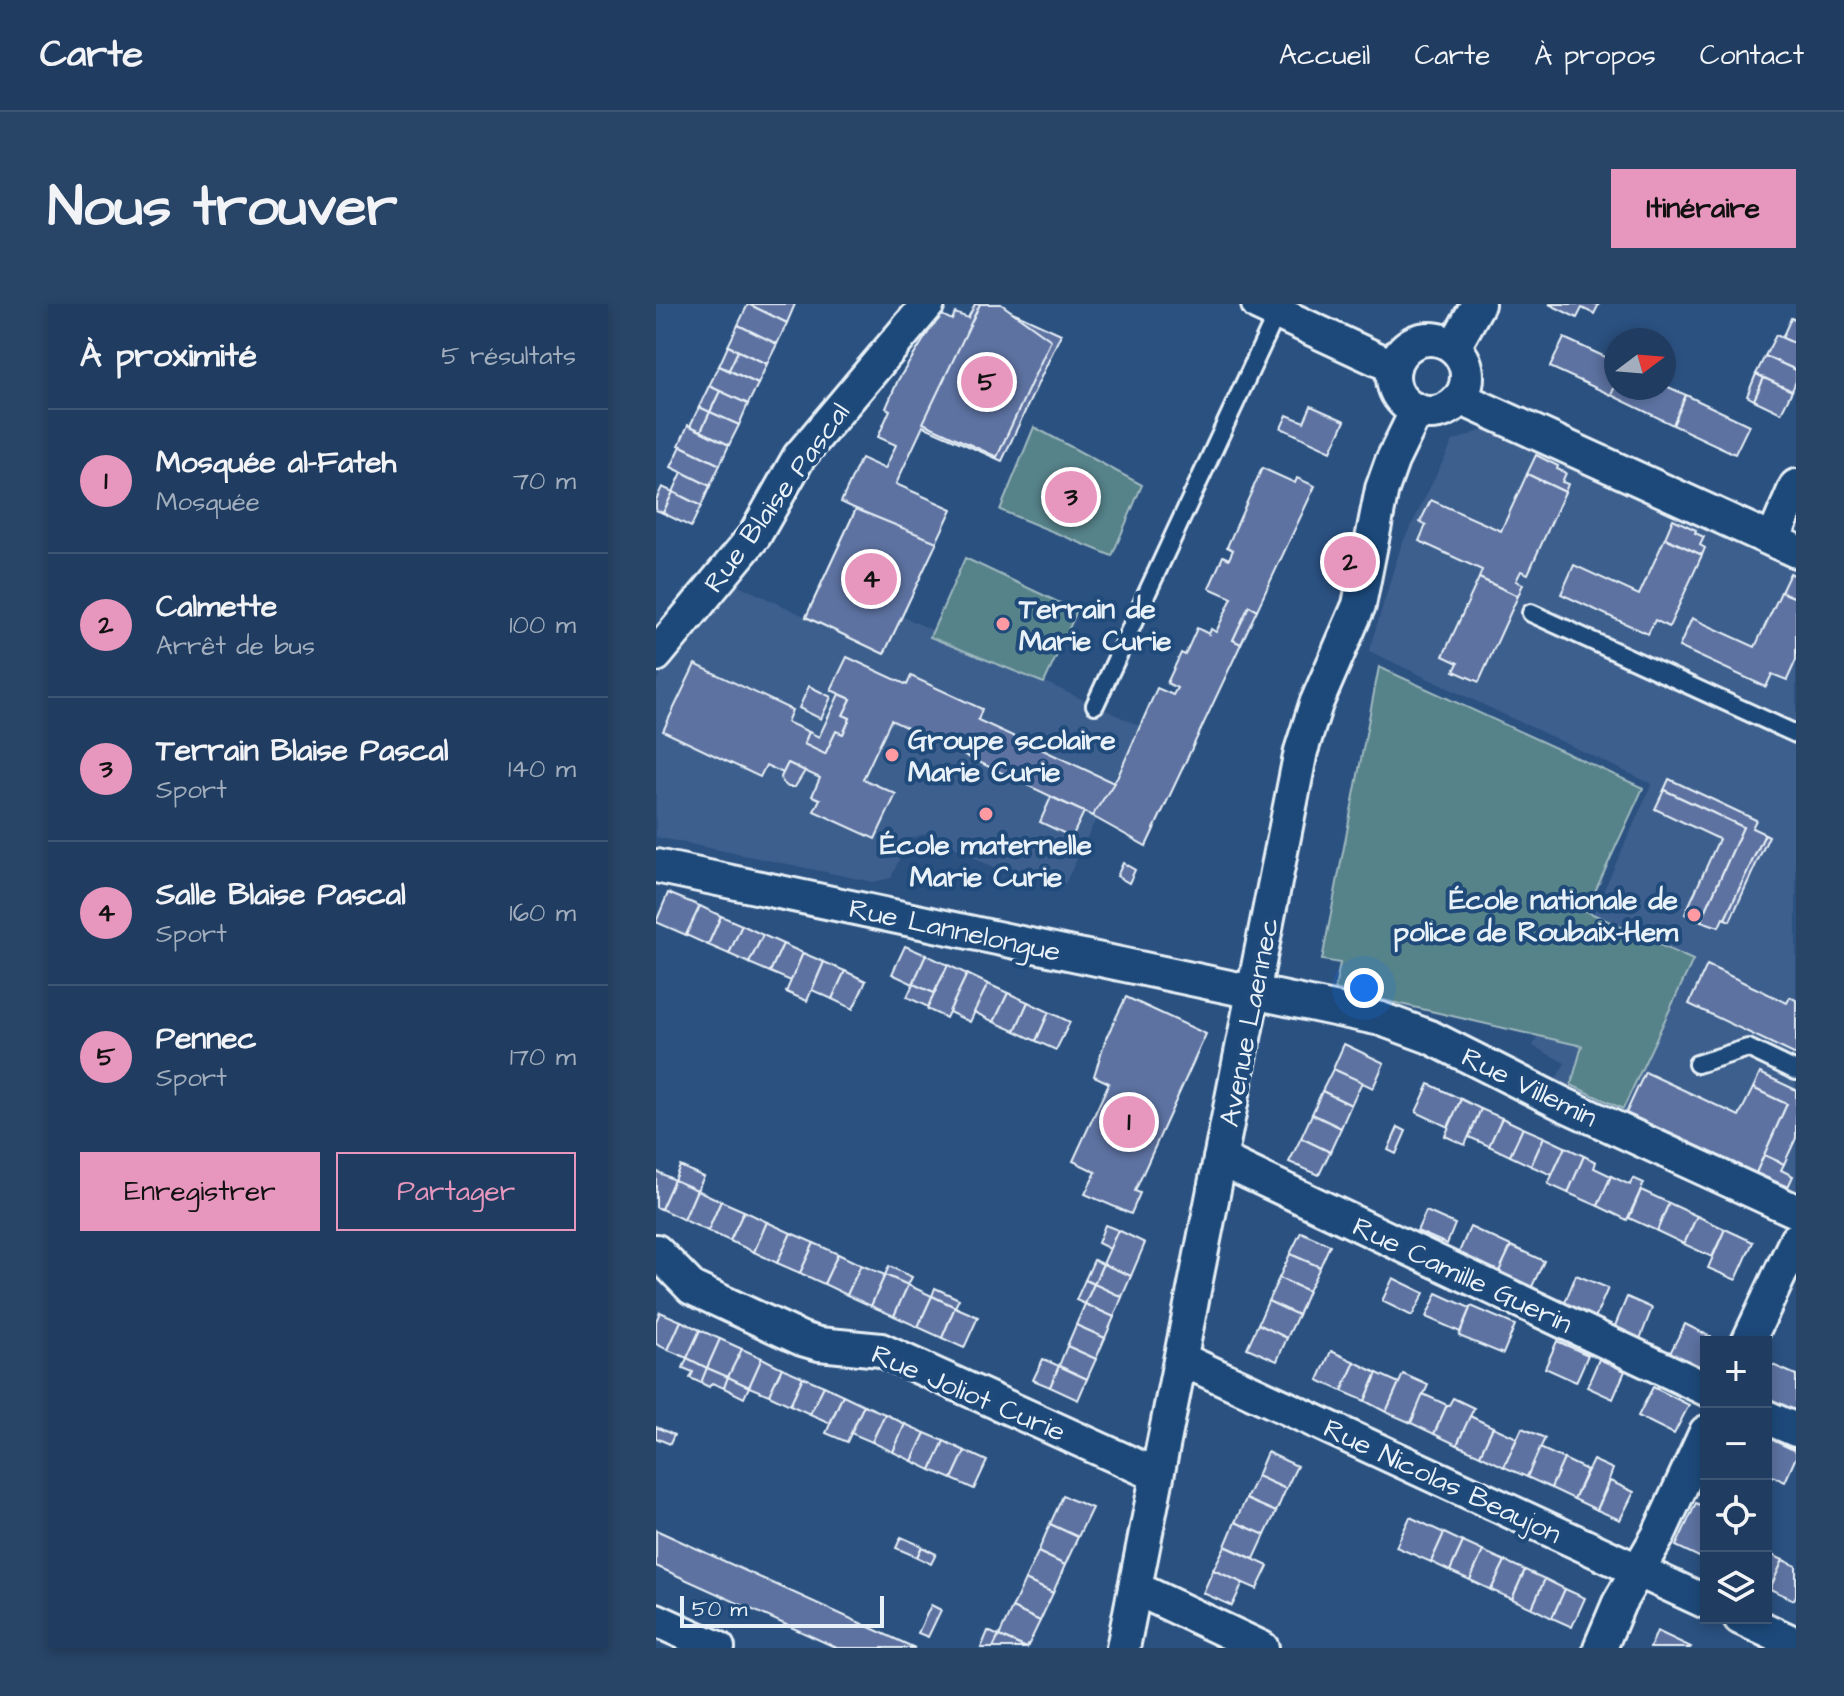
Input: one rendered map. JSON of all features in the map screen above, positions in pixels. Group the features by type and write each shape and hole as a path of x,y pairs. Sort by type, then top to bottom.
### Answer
{"street":[{"name":"Rue Blaise Pascal","path":"656,655 755,535 799,457 928,304"},
{"path":"1454,347 1478,304"},
{"path":"1268,308 1394,367"},
{"path":"1436,339 1454,347 1464,362 1467,375 1460,398 1440,412 1417,410 1402,401 1396,390 1394,367 1402,352 1418,341 1436,339"},
{"path":"1460,398 1784,545 1796,486"},
{"name":"Avenue Laennec","path":"1123,1648 1308,727 1359,605 1382,489 1417,410"},
{"name":"Rue Lannelongue","path":"656,866 1254,992"},
{"name":"Rue Villemin","path":"1254,992 1362,1014 1430,1037 1563,1104 1794,1203"},
{"name":"Rue Camille Guerin","path":"1220,1159 1700,1386"},
{"path":"1751,1336 1796,1240"},
{"name":"Rue Joliot Curie","path":"656,1251 692,1288 802,1339 819,1344 881,1350 1157,1475"},
{"name":"Rue Nicolas Beaujon","path":"1181,1359 1700,1599"},
{"path":"1772,1420 1796,1430"},
{"path":"1600,1648 1619,1603 1658,1536 1700,1445"},
{"path":"1135,1588 1262,1648"},
{"path":"656,1620 718,1648"},
{"path":"1753,1624 1796,1644"}],"lane":[{"path":"1095,705 1268,308"},
{"path":"1531,613 1796,734"},
{"path":"1697,1064 1748,1048 1796,1071"}],"shaded area":[{"name":"École nationale de police de Roubaix-Hem","path":"1485,429 1796,569 1796,1194 1555,1081 1565,1063 1533,1046 1652,784 1369,651 1401,546 1453,441"},
{"name":"Groupe scolaire Marie Curie","path":"736,584 884,653 902,616 1140,726 1065,884 996,870 928,833 908,839 891,878 873,882 656,837 656,681"}],"green space":[{"path":"1034,427 1142,485 1112,556 1000,510"},
{"name":"Terrain de Marie Curie","path":"965,558 1077,611 1044,683 930,637"},
{"path":"1379,667 1643,788 1586,911 1693,960 1623,1109 1571,1085 1582,1046 1335,989 1340,963 1322,960"}],"building":[{"path":"748,304 795,304 787,323"},
{"path":"748,304 787,323 777,344 738,325"},
{"path":"975,304 995,304 1061,334 1002,461 923,426 896,484 952,509 884,654 806,617 856,509 841,502 861,458 885,469 896,445 878,437 898,380 940,314 952,320 955,313 968,318"},
{"path":"980,304 1001,304 1051,340 997,457 923,423"},
{"path":"1549,304 1599,304 1594,314 1582,308 1577,318"},
{"path":"1791,318 1796,320 1796,344 1782,338"},
{"path":"738,325 777,344 767,364 728,346"},
{"path":"1776,335 1796,344 1796,370 1765,356"},
{"path":"1564,338 1604,356 1604,392 1550,367"},
{"path":"728,346 738,351 729,370 719,366"},
{"path":"738,351 767,364 758,384 729,370"},
{"path":"1765,356 1796,370 1792,391 1756,374"},
{"path":"719,366 758,384 748,404 709,386"},
{"path":"1756,374 1764,378 1754,400 1747,396"},
{"path":"1764,378 1792,391 1781,413 1754,400"},
{"path":"709,386 720,391 710,412 699,407"},
{"path":"1676,390 1686,395 1673,425 1621,400 1676,400"},
{"path":"720,391 748,404 739,425 710,412"},
{"path":"1686,395 1749,425 1735,454 1673,425"},
{"path":"1311,406 1345,421 1331,451 1281,428 1287,415 1304,422"},
{"path":"699,407 710,412 701,431 690,426"},
{"path":"710,412 739,425 729,445 701,431"},
{"path":"688,425 729,445 720,465 679,445"},
{"path":"681,446 720,465 710,486 671,467"},
{"path":"1536,455 1566,473 1562,482 1568,484 1565,492 1527,474"},
{"path":"1262,468 1295,483 1297,478 1315,486 1257,610 1249,606 1233,640 1241,644 1146,846 1092,816 1119,774 1157,688 1173,695 1177,688 1167,683 1197,628 1209,634 1211,629 1216,632 1232,598 1209,588 1223,556 1229,559 1233,550 1227,547"},
{"path":"682,472 710,486 701,506 673,492"},
{"path":"1527,474 1565,492 1528,574 1521,571 1516,581 1523,584 1518,596 1479,578 1482,570 1419,541 1426,525 1420,522 1431,500 1501,531"},
{"path":"662,487 673,492 663,513 656,510 656,500"},
{"path":"673,492 701,506 691,527 663,513"},
{"path":"856,509 937,542 884,654 806,617"},
{"path":"1673,519 1704,537 1700,545 1705,548 1702,555 1665,538"},
{"path":"1665,538 1702,555 1669,627 1655,620 1648,634 1561,594 1574,565 1639,595"},
{"path":"1790,573 1796,576 1796,598 1781,592"},
{"path":"1479,578 1518,596 1479,682 1454,671 1458,663 1443,656"},
{"path":"1781,592 1796,598 1796,660 1787,680 1772,674 1766,687 1679,647 1692,618 1755,647"},
{"path":"1249,606 1257,610 1241,644 1233,640"},
{"path":"847,657 907,685 911,676 982,709 978,720 1114,783 1092,816 891,720 863,779 896,794 875,839 814,811 820,799 812,796 820,778 788,763 783,773 766,765 760,777 663,731 695,664 792,710 787,722 809,732 804,744 825,754 836,731 843,734 850,718 843,715 851,699 831,690"},
{"path":"809,686 831,697 821,719 799,708"},
{"path":"839,694 851,699 843,715 850,718 843,734 836,731 825,754 804,744 809,732 819,737"},
{"path":"788,763 805,771 795,787 788,787 782,782 781,777"},
{"path":"1669,779 1756,820 1752,828 1765,834 1719,927 1701,921 1743,827 1664,790"},
{"path":"1664,790 1743,827 1701,921 1685,914 1719,839 1655,809"},
{"path":"1051,797 1084,812 1072,837 1040,822"},
{"path":"1765,834 1769,836 1730,921 1725,919"},
{"path":"1123,863 1135,870 1129,883 1117,876"},
{"path":"668,893 700,906 686,935 656,922"},
{"path":"700,906 721,916 708,945 686,935"},
{"path":"721,916 742,925 729,954 708,945"},
{"path":"742,925 763,935 749,963 729,954"},
{"path":"763,935 783,944 770,972 749,963"},
{"path":"783,944 803,953 791,981 770,972"},
{"path":"905,946 926,955 913,984 892,974"},
{"path":"803,953 824,962 807,1001 786,992"},
{"path":"926,955 948,965 934,993 913,984"},
{"path":"824,962 845,971 832,999 812,990"},
{"path":"948,965 967,974 946,1018 927,1009"},
{"path":"1707,965 1787,1003 1790,997 1796,1000 1796,1055 1689,1004"},
{"path":"845,971 866,981 853,1009 832,999"},
{"path":"967,974 988,984 970,1022 949,1012"},
{"path":"913,984 934,993 928,1007 907,997"},
{"path":"988,984 1008,993 994,1022 974,1012"},
{"path":"1008,993 1028,1002 1015,1031 994,1022"},
{"path":"1126,997 1206,1034 1135,1191 1140,1193 1131,1214 1085,1194 1096,1172 1073,1161 1109,1083 1094,1076 1106,1038"},
{"path":"1028,1002 1049,1012 1036,1041 1015,1031"},
{"path":"1049,1012 1070,1022 1056,1050 1036,1041"},
{"path":"1344,1044 1384,1063 1373,1088 1333,1069"},
{"path":"1333,1069 1362,1082 1351,1105 1322,1091"},
{"path":"1645,1072 1739,1116 1753,1088 1787,1104 1756,1173 1626,1113"},
{"path":"1760,1073 1796,1090 1796,1138 1784,1164 1764,1155 1787,1104 1753,1088"},
{"path":"1429,1084 1461,1099 1448,1127 1416,1112"},
{"path":"1322,1091 1351,1105 1341,1128 1312,1114"},
{"path":"1461,1099 1481,1109 1465,1145 1445,1136"},
{"path":"1481,1109 1502,1118 1489,1146 1469,1137"},
{"path":"1312,1114 1341,1128 1330,1152 1301,1138"},
{"path":"1502,1118 1523,1128 1510,1156 1489,1146"},
{"path":"1398,1127 1406,1131 1396,1154 1388,1150"},
{"path":"1523,1128 1544,1137 1531,1166 1510,1156"},
{"path":"1544,1137 1565,1147 1552,1175 1531,1166"},
{"path":"1301,1138 1330,1152 1319,1175 1289,1162"},
{"path":"1565,1147 1584,1156 1568,1193 1548,1184"},
{"path":"1764,1155 1784,1164 1781,1170 1793,1176 1788,1187 1756,1173"},
{"path":"1584,1156 1596,1162 1594,1168 1611,1176 1598,1206 1568,1193"},
{"path":"680,1166 704,1177 697,1190 674,1180"},
{"path":"656,1171 674,1180 661,1209 656,1207"},
{"path":"1611,1176 1630,1185 1633,1178 1644,1183 1627,1220 1598,1206"},
{"path":"674,1180 697,1190 684,1220 661,1209"},
{"path":"697,1190 721,1201 708,1231 684,1220"},
{"path":"1641,1190 1669,1203 1657,1231 1629,1218"},
{"path":"721,1201 744,1211 730,1241 708,1231"},
{"path":"1669,1203 1697,1216 1684,1244 1657,1231"},
{"path":"744,1211 767,1222 754,1252 730,1241"},
{"path":"1426,1211 1455,1224 1447,1244 1417,1231"},
{"path":"1697,1216 1725,1229 1712,1257 1684,1244"},
{"path":"767,1222 791,1233 777,1263 754,1252"},
{"path":"1105,1225 1118,1230 1110,1249 1098,1243"},
{"path":"1470,1227 1511,1246 1496,1278 1456,1259"},
{"path":"1725,1229 1753,1242 1736,1280 1708,1268"},
{"path":"1118,1230 1145,1243 1131,1276 1103,1264"},
{"path":"1301,1232 1330,1245 1320,1267 1290,1254"},
{"path":"791,1233 814,1243 800,1273 777,1263"},
{"path":"814,1243 838,1254 824,1284 800,1273"},
{"path":"1511,1246 1544,1261 1529,1293 1496,1278"},
{"path":"838,1254 861,1265 847,1295 824,1284"},
{"path":"1290,1254 1320,1267 1308,1291 1279,1278"},
{"path":"1094,1260 1103,1264 1094,1284 1085,1280"},
{"path":"1103,1264 1131,1276 1122,1297 1094,1284"},
{"path":"861,1265 885,1275 871,1306 847,1295"},
{"path":"889,1266 912,1277 908,1285 885,1275"},
{"path":"885,1275 908,1285 894,1316 871,1306"},
{"path":"1576,1275 1608,1288 1595,1318 1564,1305"},
{"path":"1279,1278 1308,1291 1298,1315 1268,1301"},
{"path":"1393,1278 1424,1293 1412,1316 1382,1301"},
{"path":"1085,1280 1094,1284 1085,1304 1076,1300"},
{"path":"1094,1284 1122,1297 1114,1317 1085,1304"},
{"path":"908,1285 932,1296 918,1327 894,1316"},
{"path":"935,1288 959,1299 955,1307 932,1296"},
{"path":"1437,1293 1470,1308 1460,1332 1426,1317"},
{"path":"932,1296 955,1307 942,1338 918,1327"},
{"path":"1627,1297 1652,1308 1640,1339 1614,1328"},
{"path":"1268,1301 1298,1315 1287,1338 1258,1324"},
{"path":"1085,1304 1114,1317 1105,1338 1076,1325"},
{"path":"1471,1306 1515,1325 1503,1354 1459,1336"},
{"path":"955,1307 978,1317 964,1348 942,1338"},
{"path":"660,1312 681,1321 668,1350 656,1344 656,1321"},
{"path":"681,1321 700,1330 687,1358 668,1350"},
{"path":"1258,1324 1287,1338 1277,1361 1247,1348"},
{"path":"1685,1324 1709,1336 1700,1336 1699,1372 1668,1357"},
{"path":"1076,1325 1105,1338 1096,1359 1067,1346"},
{"path":"700,1330 720,1339 707,1368 687,1358"},
{"path":"720,1339 742,1349 728,1377 707,1368"},
{"path":"1557,1341 1588,1355 1576,1382 1545,1368"},
{"path":"1067,1346 1096,1359 1087,1379 1059,1366"},
{"path":"742,1349 762,1358 749,1387 728,1377"},
{"path":"1331,1351 1355,1362 1342,1391 1318,1380"},
{"path":"687,1358 707,1368 701,1383 690,1378 693,1372 683,1368"},
{"path":"762,1358 782,1368 769,1395 749,1387"},
{"path":"1043,1359 1059,1366 1050,1387 1033,1380"},
{"path":"1599,1359 1625,1371 1613,1399 1587,1387"},
{"path":"1355,1362 1377,1373 1365,1401 1342,1391"},
{"path":"1772,1365 1796,1375 1796,1411 1772,1400"},
{"path":"1059,1366 1087,1379 1078,1400 1050,1387"},
{"path":"707,1368 728,1377 724,1388 701,1383"},
{"path":"782,1368 803,1377 790,1405 769,1395"},
{"path":"1377,1373 1399,1383 1386,1412 1365,1401"},
{"path":"1403,1374 1428,1385 1411,1423 1386,1412"},
{"path":"728,1377 749,1387 744,1398 724,1388"},
{"path":"803,1377 824,1386 810,1414 790,1405"},
{"path":"824,1386 843,1395 830,1423 810,1414"},
{"path":"1653,1387 1689,1405 1674,1434 1638,1416"},
{"path":"1423,1394 1447,1405 1434,1434 1411,1423"},
{"path":"843,1395 864,1405 847,1442 826,1433"},
{"path":"1453,1398 1474,1408 1457,1445 1434,1434"},
{"path":"864,1405 885,1414 872,1442 851,1433"},
{"path":"885,1414 905,1424 893,1452 872,1442"},
{"path":"1470,1416 1493,1427 1480,1455 1457,1445"},
{"path":"905,1424 925,1433 912,1461 893,1452"},
{"path":"656,1427 674,1435 670,1444 656,1438"},
{"path":"1493,1427 1517,1438 1504,1467 1480,1455"},
{"path":"1522,1428 1545,1438 1527,1477 1504,1467"},
{"path":"925,1433 944,1441 931,1470 912,1461"},
{"path":"1772,1440 1796,1451 1785,1482 1772,1476"},
{"path":"944,1441 965,1451 952,1479 931,1470"},
{"path":"1540,1448 1564,1459 1551,1488 1527,1477"},
{"path":"965,1451 987,1461 974,1489 952,1479"},
{"path":"1267,1452 1297,1466 1286,1489 1257,1476"},
{"path":"1564,1459 1587,1470 1574,1499 1551,1488"},
{"path":"1593,1460 1613,1469 1597,1510 1574,1499"},
{"path":"1257,1476 1286,1489 1276,1512 1246,1499"},
{"path":"1610,1481 1634,1492 1620,1520 1597,1510"},
{"path":"1063,1496 1092,1508 1078,1537 1050,1524"},
{"path":"1246,1499 1276,1512 1265,1535 1235,1522"},
{"path":"1696,1503 1700,1505 1700,1558 1676,1546"},
{"path":"1410,1517 1444,1533 1431,1562 1396,1547"},
{"path":"1235,1522 1265,1535 1254,1559 1225,1546"},
{"path":"1050,1524 1078,1537 1065,1565 1038,1552"},
{"path":"656,1530 915,1648 837,1648 656,1566"},
{"path":"1444,1533 1463,1542 1450,1571 1431,1562"},
{"path":"901,1537 922,1546 917,1557 896,1548"},
{"path":"1463,1542 1483,1551 1470,1580 1450,1571"},
{"path":"1225,1546 1268,1566 1257,1589 1213,1570"},
{"path":"922,1547 936,1554 931,1564 917,1557"},
{"path":"1483,1551 1505,1561 1491,1590 1470,1580"},
{"path":"1038,1552 1065,1565 1053,1593 1025,1580"},
{"path":"1772,1555 1783,1560 1772,1585"},
{"path":"1783,1560 1796,1566 1794,1600 1772,1590"},
{"path":"1505,1561 1525,1570 1512,1599 1491,1590"},
{"path":"1213,1570 1243,1583 1232,1606 1203,1593"},
{"path":"1525,1570 1545,1579 1532,1608 1512,1599"},
{"path":"1545,1579 1565,1589 1552,1618 1532,1608"},
{"path":"1025,1580 1053,1593 1040,1621 1012,1608"},
{"path":"1565,1589 1585,1598 1572,1627 1552,1618"},
{"path":"931,1605 941,1610 928,1637 918,1633"},
{"path":"1012,1608 1040,1621 1027,1648 999,1636"},
{"path":"988,1631 999,1636 993,1648 981,1648"},
{"path":"1657,1631 1691,1647 1650,1648"},
{"path":"999,1636 1026,1648 993,1648"}],"place":[{"name":"Pennec","path":"987,382"},
{"name":"Terrain Blaise Pascal","path":"1071,497"},
{"name":"Calmette","path":"1350,562"},
{"name":"Salle Blaise Pascal","path":"871,579"},
{"name":"Terrain de Marie Curie","path":"1003,624"},
{"name":"Groupe scolaire Marie Curie","path":"892,755"},
{"name":"École maternelle Marie Curie","path":"986,814"},
{"name":"École nationale de police de Roubaix-Hem","path":"1694,915"},
{"name":"Mosquée al-Fateh","path":"1129,1122"}]}
